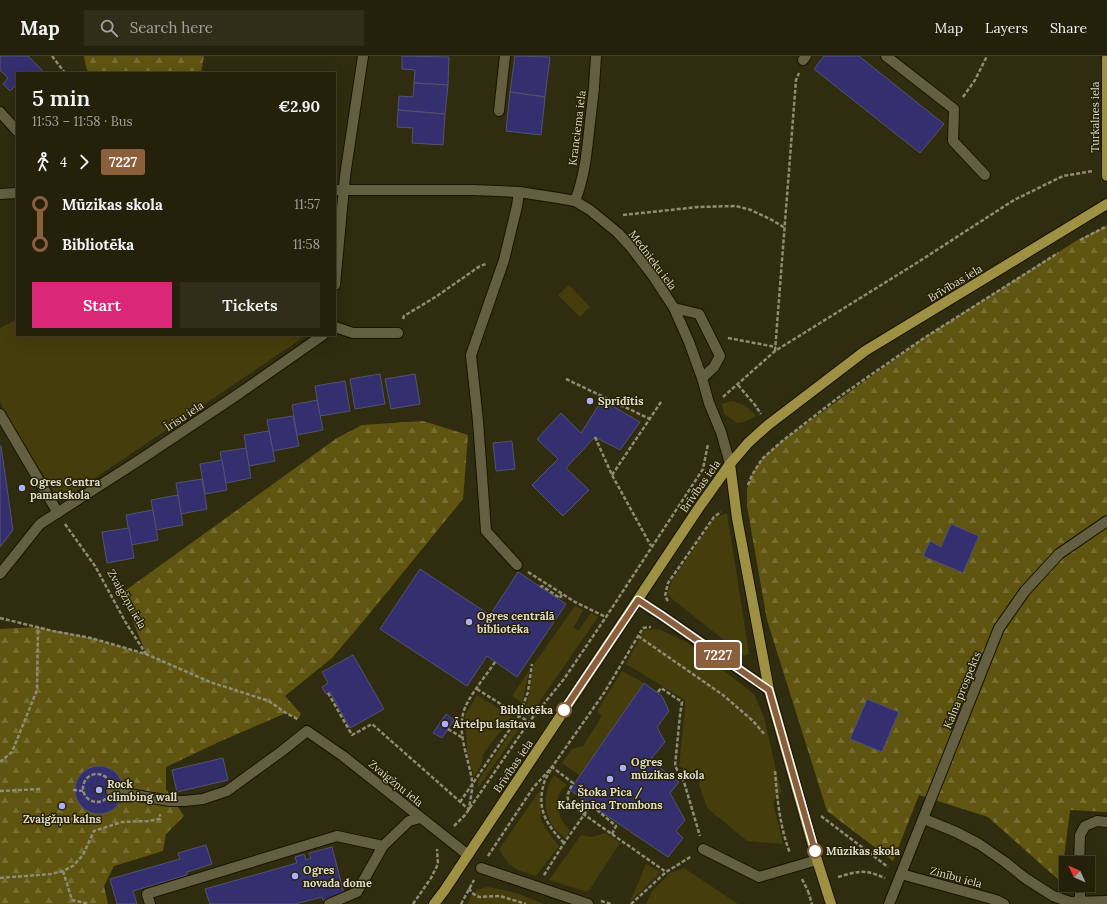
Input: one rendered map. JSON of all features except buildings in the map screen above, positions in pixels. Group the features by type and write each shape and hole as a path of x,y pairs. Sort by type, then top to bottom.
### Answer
{"main road":[{"name":"Turkalnes iela","path":"1107,58 1107,172"},
{"name":"Brīvības iela","path":"434,904 444,892 700,506 730,464 748,443 768,425 865,351 1107,204"},
{"path":"730,464 738,518 769,690 831,904"}],"street":[{"path":"336,266 340,190 346,176 363,56"},
{"path":"499,111 505,56"},
{"name":"Kranciema iela","path":"575,201 580,189 587,157 596,56"},
{"path":"886,56 954,109 953,142 985,175"},
{"path":"0,112 16,130"},
{"name":"Mednieku iela","path":"340,190 473,190 519,192 575,201 590,210 618,232 653,276 674,308 689,342 702,378 709,403 721,432 730,464"},
{"path":"517,565 486,531 478,421 471,356 504,260 519,192"},
{"path":"0,194 16,193"},
{"path":"674,308 700,314 720,356 714,367 702,378"},
{"path":"336,327 353,333 398,333"},
{"name":"Īrisu iela","path":"0,574 40,524 231,399 321,336"},
{"path":"0,414 3,426 58,513"},
{"name":"Kalna prospekts","path":"890,904 999,628 1025,591 1059,554 1107,521"},
{"path":"638,600 769,690"},
{"name":"Zvaigžņu iela","path":"162,800 185,801 202,799 227,791 307,731 343,756 468,855"},
{"path":"111,791 162,800"},
{"path":"329,904 356,892 383,846 409,821 420,818"},
{"path":"924,819 956,832 979,844 1025,878 1053,896 1070,902 1107,901"},
{"path":"1080,856 1080,835 1085,826 1097,821 1107,822"},
{"path":"150,904 147,894 337,836 383,846"},
{"path":"703,849 759,877 818,860"},
{"path":"481,868 588,904"},
{"name":"Zinību iela","path":"901,874 996,900 1004,904"},
{"path":"1080,892 1080,902"}],"path":[{"path":"52,56 64,72"},
{"path":"954,109 974,80 987,56"},
{"path":"775,351 796,80 804,58"},
{"path":"709,403 722,398 775,351 1014,200 1064,176 1107,172"},
{"path":"623,215 698,207 736,206 750,210 785,228"},
{"path":"1076,241 1107,226"},
{"path":"747,489 752,475 762,459 781,442 840,397 924,338 1064,249"},
{"path":"398,333 404,316 437,296 480,266 504,260"},
{"path":"710,335 776,347"},
{"path":"566,379 650,418"},
{"path":"612,475 661,402"},
{"path":"595,437 612,475 652,546"},
{"path":"501,761 529,722 564,679 703,469 709,446 708,440"},
{"name":"Zvaigžņu iela","path":"58,513 95,566 126,623 146,654"},
{"path":"461,904 497,841 533,788 552,767 604,693 643,628 653,627 671,604 665,596 668,583 714,517"},
{"path":"517,565 575,602 606,617"},
{"path":"540,587 542,586 560,598 562,594"},
{"path":"0,618 53,631 91,638 146,654 210,682 269,701 286,713 298,719"},
{"path":"0,762 12,752 37,690 38,627"},
{"path":"638,636 723,696 753,721 768,738"},
{"path":"328,693 352,735 372,724 469,809 472,783 463,738 463,713 468,702 496,662"},
{"path":"460,802 519,716 528,692 532,664"},
{"path":"631,904 666,872 703,849 684,782 675,766 682,702 661,688 658,692"},
{"path":"477,689 529,722"},
{"path":"448,729 463,738"},
{"path":"775,766 776,794 787,846"},
{"path":"552,767 573,783 567,795 569,803 666,872"},
{"path":"552,767 543,786 543,810 549,826 564,843"},
{"path":"0,791 40,789"},
{"path":"73,790 84,791"},
{"path":"0,878 51,874 63,871 73,866 83,855 94,831 122,822 160,819 162,800"},
{"path":"579,811 578,805 581,803 590,805 616,826 612,834"},
{"path":"541,881 564,843 590,805"},
{"path":"816,813 894,871 901,874"},
{"path":"63,871 72,900 89,904"},
{"path":"838,877 864,871 877,874 890,880"},
{"path":"469,888 472,893 479,897 500,896 526,904"}],"shaded area":[{"path":"569,285 590,307 580,317 558,295"},
{"path":"16,320 16,336 306,336 70,495 54,492 10,423 0,402 0,328"},
{"path":"731,401 745,406 756,416 744,422 737,423 724,414 722,404"},
{"path":"727,513 749,654 744,656 671,598 667,593 672,581 715,518"},
{"path":"575,606 583,610 574,627 578,631 591,613 598,617 529,717 523,714 529,695 534,664"},
{"path":"659,629 688,643 754,694 764,717 781,792 773,802 783,844 747,841 707,808 699,784 700,778 679,766 685,700 626,664 644,630"},
{"path":"530,669 522,703 512,696"},
{"path":"622,671 644,683 580,776 562,763 572,749 583,746 602,716 597,711"},
{"path":"477,695 514,718 506,728 499,733 483,754 482,763 474,777 467,752 465,715"},
{"path":"519,720 524,722 478,788 478,781"},
{"path":"554,775 567,785 560,792 557,802 561,818 570,830 565,838 553,826 546,809 547,791"},
{"path":"540,790 541,819 545,828 559,846 536,876 514,868 506,861 499,849"},
{"path":"606,833 620,843 588,892 549,880 581,835 591,837"},
{"path":"646,864 661,872 630,902"},
{"path":"684,868 738,904 646,904 652,891 670,873"},
{"path":"488,887 519,894 544,904 467,904 474,892"}],"green space":[{"path":"84,56 204,56 201,72 88,72"},
{"path":"1107,226 1107,812 1070,810 1064,856 1059,856 1059,880 988,817 919,795 893,861 827,811 767,620 747,506 747,489 752,475 762,459 781,442 924,338 1076,241"},
{"path":"423,421 468,435 463,499 332,658 285,696 301,714 298,719 286,713 166,767 166,789 184,816 166,834 163,851 114,866 104,886 108,904 0,904 0,629 38,627 91,638 146,654 122,593 337,438 362,425"}],"bus line":[{"name":"7227","path":"564,710 638,600 769,690 815,851"}],"place":[{"name":"Sprīdītis","path":"590,401"},
{"name":"Ogres Centra pamatskola","path":"22,488"},
{"name":"Ogres centrālā bibliotēka","path":"469,622"},
{"name":"Bibliotēka","path":"564,710"},
{"name":"Ārtelpu lasītava","path":"445,724"},
{"name":"Ogres mūzikas skola","path":"623,768"},
{"name":"Štoka Pica / Kafejnīca Trombons","path":"610,779"},
{"name":"Rock climbing wall","path":"99,790"},
{"name":"Zvaigžņu kalns","path":"62,806"},
{"name":"Mūzikas skola","path":"815,851"},
{"name":"Ogres novada dome","path":"295,876"}]}
